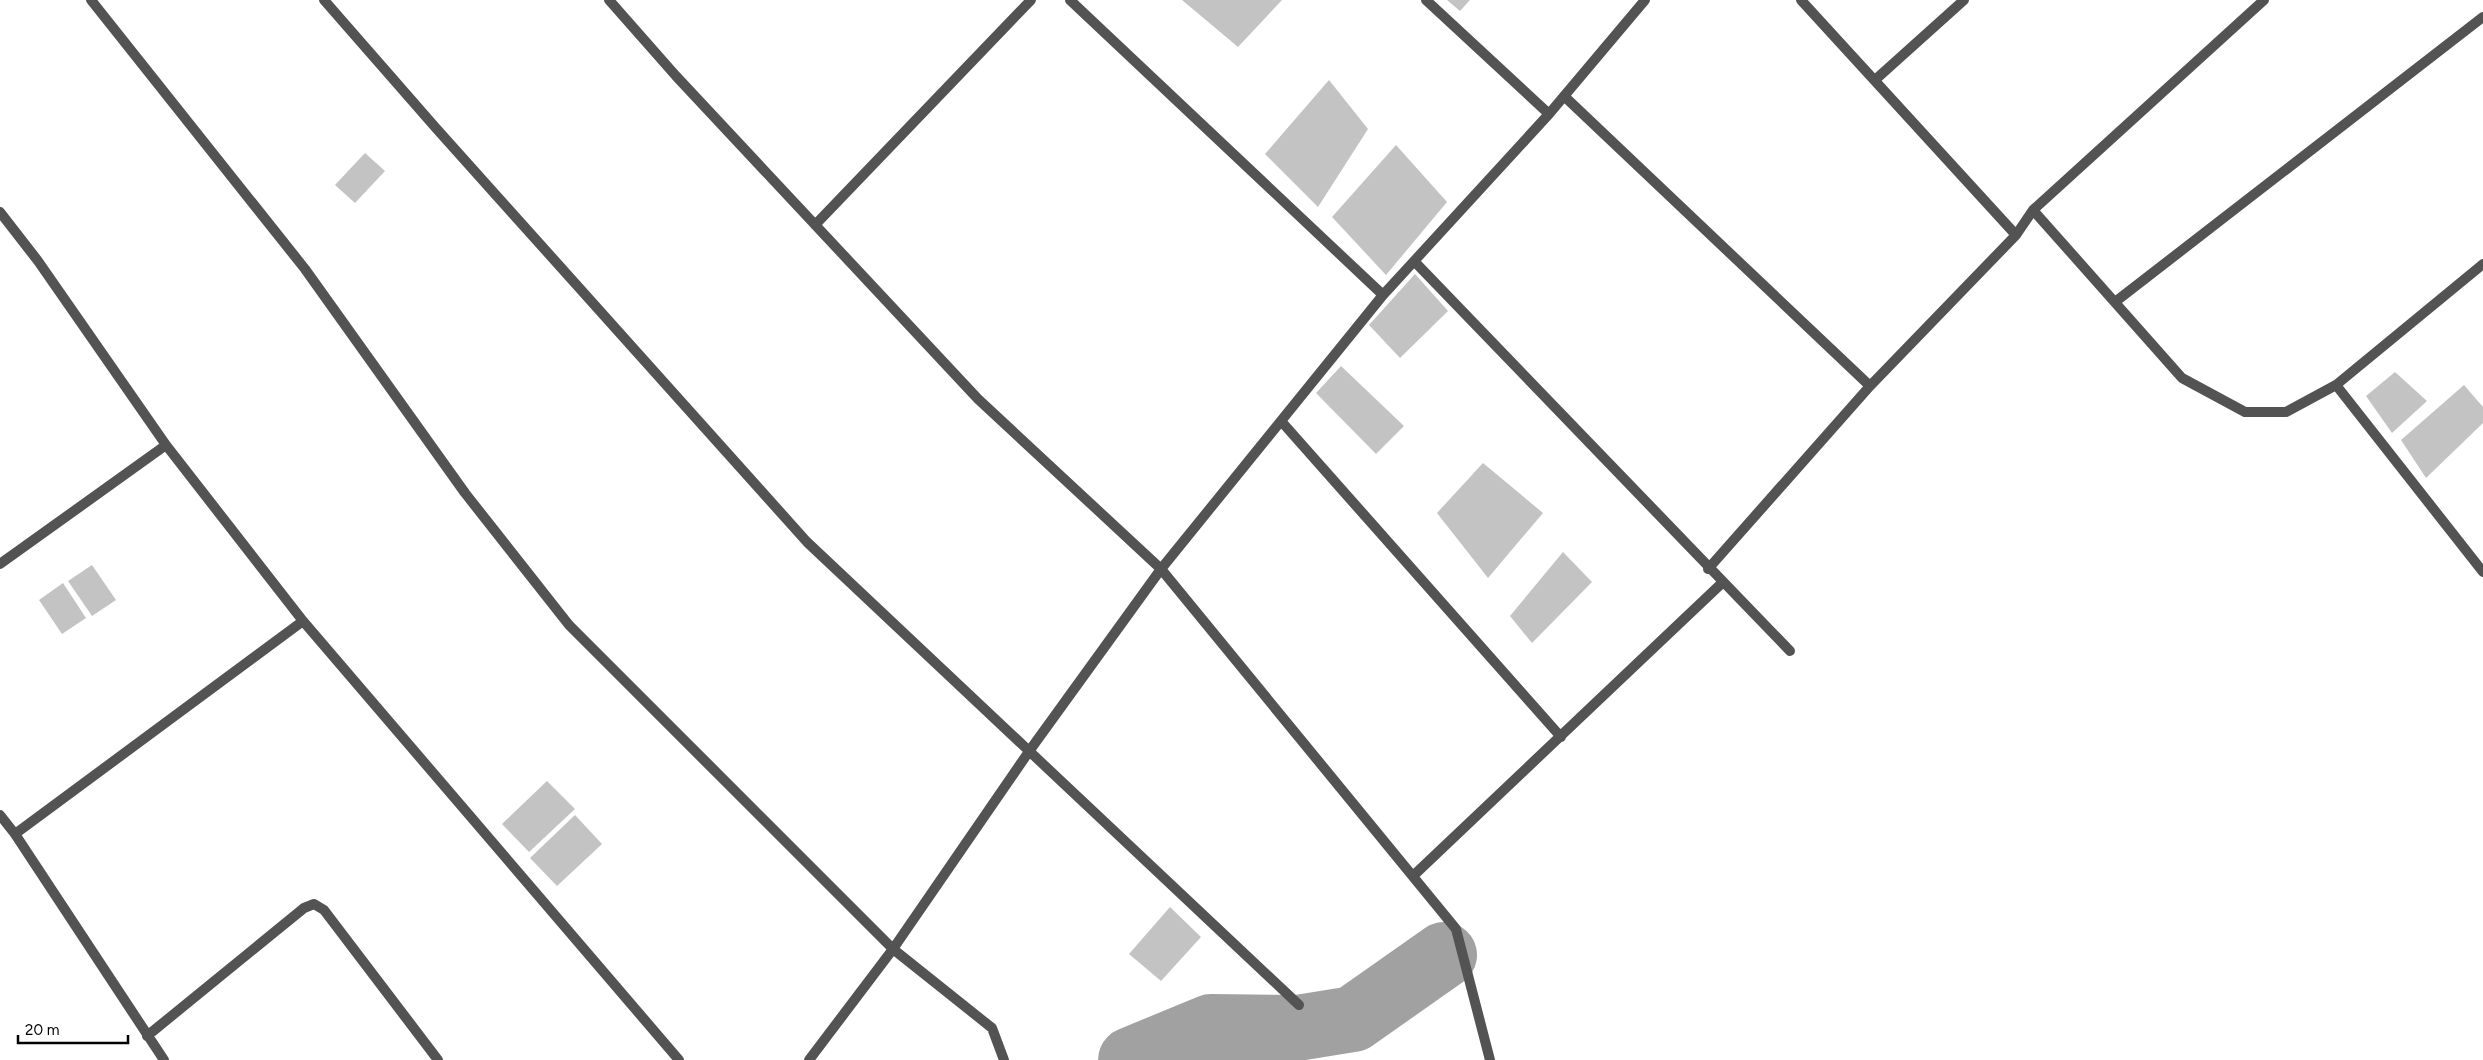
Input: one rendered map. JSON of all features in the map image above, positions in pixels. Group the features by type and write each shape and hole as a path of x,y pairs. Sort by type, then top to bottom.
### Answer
{"street":[{"path":"90,0 305,269 465,492 569,625 893,949 992,1028 1004,1060"},
{"path":"324,0 435,128 806,542 1030,750 1299,1005"},
{"path":"609,0 676,76 978,399 1161,569 1456,929 1490,1060"},
{"path":"815,225 1031,0"},
{"path":"1070,0 1383,295"},
{"path":"1426,0 1549,114"},
{"path":"809,1060 893,949 1030,750 1161,569 1383,295 1549,114 1645,0"},
{"path":"1801,0 2016,235"},
{"path":"1875,80 1964,0"},
{"path":"1708,569 1870,386 2016,235 2033,210 2264,0"},
{"path":"2115,302 2483,17"},
{"path":"1564,96 1870,386"},
{"path":"2033,210 2182,378 2245,412 2286,412 2336,385 2483,264"},
{"path":"0,212 43,269 166,445 302,621 679,1060"},
{"path":"1414,261 1708,569 1790,651"},
{"path":"2336,385 2483,572"},
{"path":"1281,421 1561,737"},
{"path":"0,564 166,445"},
{"path":"1413,876 1722,583"},
{"path":"15,834 302,621"},
{"path":"0,815 15,834 164,1060"},
{"path":"147,1036 304,908 314,904 324,910 438,1060"}],"building":[{"path":"1182,0 1282,0 1238,47"},
{"path":"1447,0 1470,0 1460,11"},
{"path":"1329,80 1368,129 1318,207 1265,154"},
{"path":"1396,145 1447,202 1386,275 1332,217"},
{"path":"365,153 385,171 355,203 335,185"},
{"path":"1415,274 1448,311 1400,358 1369,325"},
{"path":"1341,366 1404,426 1376,454 1316,393"},
{"path":"2395,372 2427,401 2392,433 2366,396"},
{"path":"2464,385 2483,407 2483,423 2426,478 2401,440"},
{"path":"1483,463 1543,513 1488,578 1437,513"},
{"path":"1563,552 1592,582 1532,643 1510,616"},
{"path":"92,565 116,600 92,616 68,581"},
{"path":"63,583 86,618 62,634 39,600"},
{"path":"547,781 575,809 529,852 502,824"},
{"path":"575,815 602,844 557,886 530,858"},
{"path":"1170,907 1201,937 1161,981 1129,954"}],"waterway":[{"path":"1131,1060 1211,1027 1297,1028 1353,1019 1444,955"}]}
